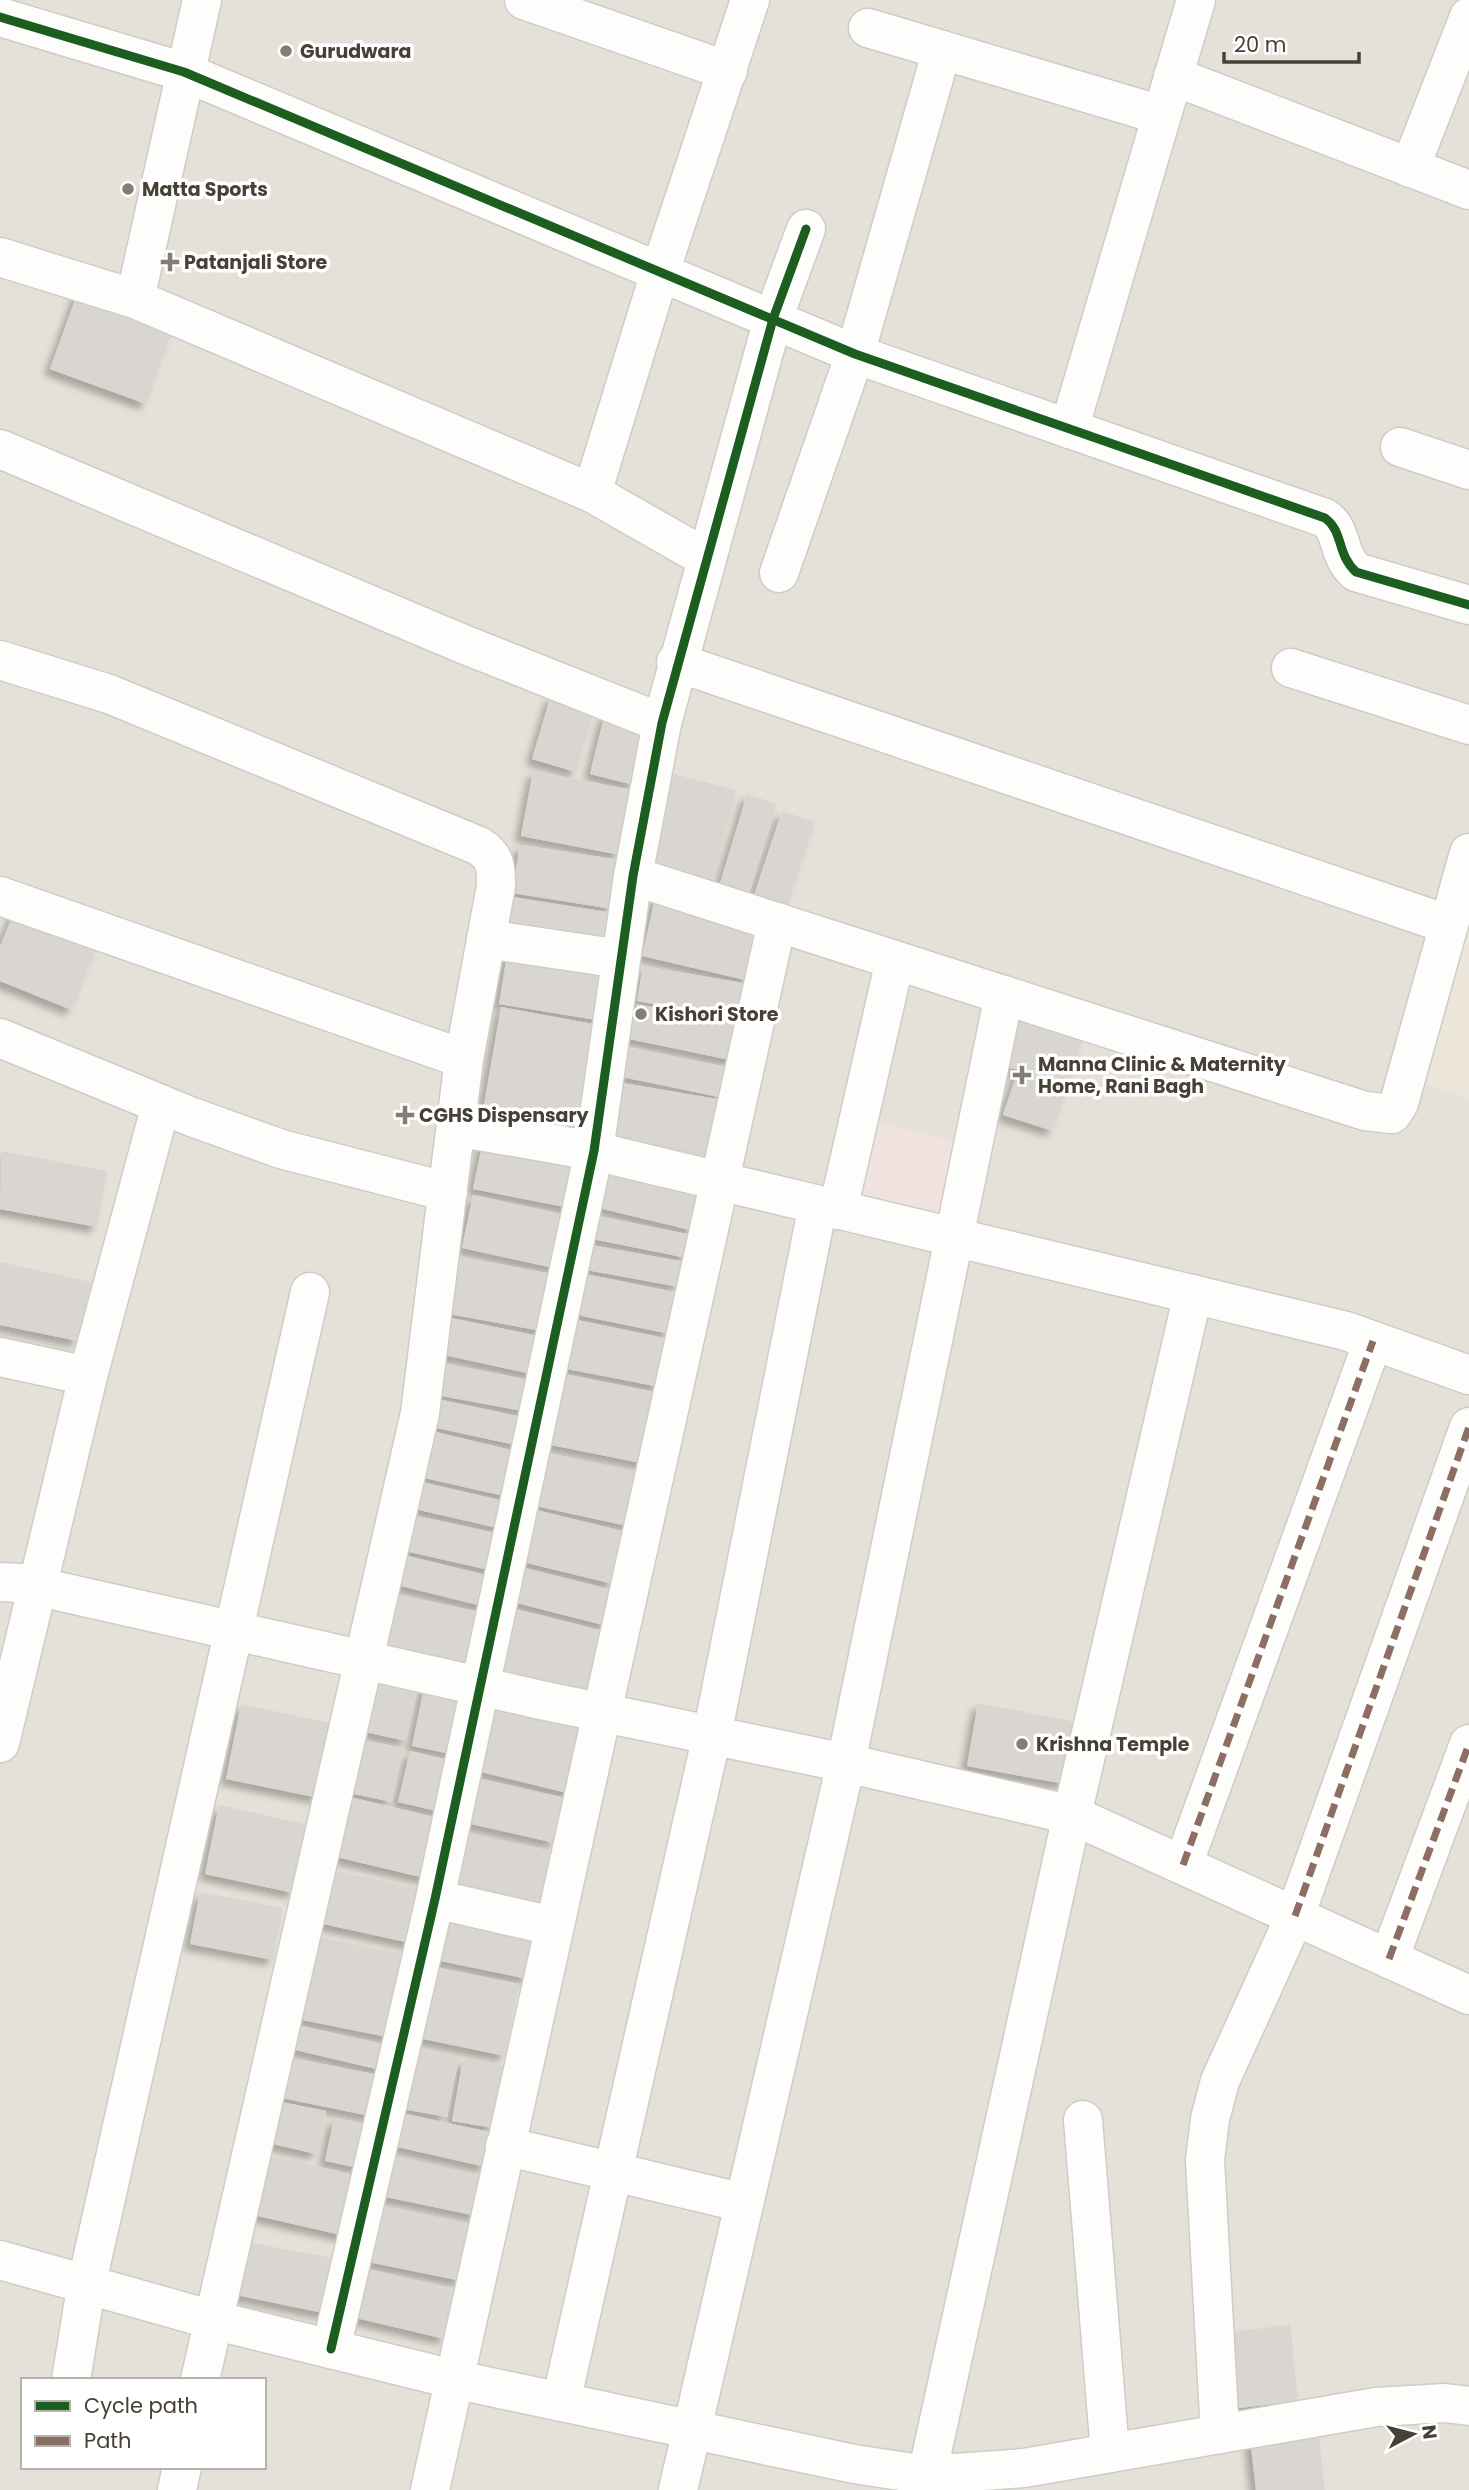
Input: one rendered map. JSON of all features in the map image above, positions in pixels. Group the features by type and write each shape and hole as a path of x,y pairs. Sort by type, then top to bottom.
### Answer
{"street":[{"path":"135,299 202,0"},
{"path":"523,0 728,71"},
{"path":"592,493 660,272 750,0"},
{"path":"1069,429 1196,0"},
{"path":"0,17 184,72 855,354 1325,518 1334,524 1343,559 1356,572 1469,606"},
{"path":"869,28 1161,115"},
{"path":"1410,168 1466,32"},
{"path":"779,573 855,354 942,50"},
{"path":"1173,76 1469,190"},
{"path":"331,2349 435,1899 594,1150 633,876 662,723 676,662 773,319 806,229"},
{"path":"0,257 135,299 592,493 706,558"},
{"path":"1400,447 1469,470"},
{"path":"0,449 463,644 662,723"},
{"path":"0,660 109,694 479,846 491,853 496,865 496,886 464,1059 420,1413 200,2378"},
{"path":"676,662 1447,924"},
{"path":"1292,668 1469,725"},
{"path":"633,876 1364,1111 1392,1114 1399,1102 1469,853"},
{"path":"0,896 464,1059"},
{"path":"430,2490 777,922"},
{"path":"486,939 621,959"},
{"path":"561,2402 828,1207 895,960"},
{"path":"678,2490 846,1763 1004,995"},
{"path":"0,1038 161,1105 281,1149 448,1192"},
{"path":"0,1743 18,1585 88,1376 161,1105"},
{"path":"456,1127 594,1150 1346,1331 1469,1375"},
{"path":"71,2378 87,2282 310,1292"},
{"path":"927,2475 1072,1815 1193,1294"},
{"path":"1183,1864 1373,1341"},
{"path":"0,1357 88,1376"},
{"path":"1220,2434 1205,2160 1210,2119 1220,2081 1295,1916 1469,1427"},
{"path":"18,1585 846,1763 1072,1815 1469,1995"},
{"path":"1389,1959 1469,1744"},
{"path":"435,1899 554,1926"},
{"path":"1083,2120 1110,2452"},
{"path":"505,2146 744,2203"},
{"path":"0,2260 87,2282 213,2320 453,2379 854,2464 927,2475 1024,2468 1376,2407 1445,2403 1469,2406"},
{"path":"177,2490 182,2469"}],"shaded area":[{"path":"0,0 1469,0 1469,2490 0,2490"},
{"path":"1469,920 1469,1099 1424,1084"},
{"path":"868,1119 966,1144 950,1230 850,1206"}],"building":[{"path":"79,289 175,323 146,404 50,369"},
{"path":"551,695 595,707 576,772 532,759"},
{"path":"605,713 650,724 634,785 590,774"},
{"path":"533,771 632,790 620,855 521,836"},
{"path":"670,773 736,790 712,885 646,868"},
{"path":"747,794 777,804 748,896 719,887"},
{"path":"782,811 815,822 786,909 753,898"},
{"path":"520,845 620,860 613,909 512,893"},
{"path":"656,894 765,920 750,981 642,956"},
{"path":"512,897 613,913 606,953 505,937"},
{"path":"17,904 100,938 72,1010 0,981 0,947"},
{"path":"508,949 611,965 603,1021 499,1004"},
{"path":"643,966 749,984 742,1020 637,1001"},
{"path":"637,1004 742,1026 735,1061 629,1039"},
{"path":"501,1007 603,1026 583,1141 481,1122"},
{"path":"1012,1018 1083,1040 1053,1131 1003,1115 1018,1070 999,1065"},
{"path":"628,1047 730,1068 724,1098 622,1077"},
{"path":"616,1082 723,1100 711,1169 604,1150"},
{"path":"483,1141 585,1161 575,1209 473,1189"},
{"path":"1,1151 107,1171 97,1227 0,1209"},
{"path":"606,1164 705,1188 694,1231 595,1207"},
{"path":"473,1195 574,1217 563,1270 462,1248"},
{"path":"592,1215 692,1235 687,1258 587,1238"},
{"path":"585,1244 685,1262 679,1287 581,1269"},
{"path":"460,1257 563,1276 552,1333 449,1314"},
{"path":"0,1262 91,1282 78,1341 0,1325"},
{"path":"580,1273 679,1293 670,1334 572,1314"},
{"path":"451,1318 548,1338 541,1376 444,1355"},
{"path":"572,1319 669,1339 660,1387 562,1368"},
{"path":"442,1363 540,1382 533,1413 436,1395"},
{"path":"560,1373 660,1393 646,1464 546,1444"},
{"path":"437,1399 531,1419 525,1447 432,1427"},
{"path":"431,1431 523,1453 513,1498 420,1477"},
{"path":"542,1452 644,1474 632,1527 531,1505"},
{"path":"421,1482 513,1503 506,1530 415,1509"},
{"path":"532,1509 626,1532 613,1584 519,1561"},
{"path":"412,1515 505,1535 498,1572 405,1551"},
{"path":"404,1555 497,1578 490,1608 397,1585"},
{"path":"517,1566 616,1591 607,1626 509,1601"},
{"path":"393,1594 489,1614 476,1675 380,1655"},
{"path":"508,1607 607,1632 591,1698 491,1673"},
{"path":"368,1672 419,1684 406,1741 356,1730"},
{"path":"425,1683 474,1694 461,1756 412,1746"},
{"path":"485,1701 587,1725 571,1794 469,1769"},
{"name":"Krishna Temple","path":"978,1703 1076,1722 1065,1784 967,1766"},
{"path":"241,1704 334,1724 319,1798 226,1779"},
{"path":"351,1738 403,1748 392,1802 340,1791"},
{"path":"410,1751 457,1762 445,1813 398,1802"},
{"path":"468,1776 565,1798 555,1843 458,1821"},
{"path":"341,1795 442,1819 429,1879 328,1855"},
{"path":"219,1805 308,1825 294,1893 205,1874"},
{"path":"458,1832 550,1851 539,1908 446,1889"},
{"path":"326,1868 427,1891 415,1944 314,1922"},
{"path":"200,1892 283,1908 273,1960 190,1944"},
{"path":"436,1911 537,1932 528,1979 426,1958"},
{"path":"304,1934 413,1956 397,2039 288,2017"},
{"path":"429,1966 519,1984 505,2056 414,2037"},
{"path":"292,2024 395,2047 389,2072 287,2048"},
{"path":"414,2049 459,2058 447,2117 402,2109"},
{"path":"286,2057 388,2077 380,2118 277,2097"},
{"path":"463,2059 505,2065 494,2128 452,2121"},
{"path":"276,2101 326,2111 317,2154 268,2143"},
{"path":"401,2113 494,2133 486,2167 393,2146"},
{"path":"334,2118 378,2127 369,2170 325,2161"},
{"path":"268,2155 367,2178 354,2238 254,2215"},
{"path":"389,2157 486,2177 477,2216 381,2196"},
{"path":"379,2206 473,2225 462,2281 368,2262"},
{"path":"246,2242 349,2261 338,2316 236,2295"},
{"path":"363,2268 457,2290 445,2339 352,2317"},
{"path":"1290,2325 1298,2401 1239,2408 1231,2332"},
{"path":"1318,2430 1325,2490 1256,2490 1250,2437"}],"marked path":[{"path":"1183,1865 1373,1341"},
{"path":"1295,1916 1469,1427"},
{"path":"1389,1959 1469,1744"}],"cycle path":[{"path":"0,17 184,72 855,354 1325,518 1335,530 1345,558 1356,572 1469,605"},
{"path":"331,2349 435,1899 594,1151 633,876 662,723 773,319 806,229"}],"place":[{"name":"Gurudwara","path":"286,51"},
{"name":"Matta Sports","path":"128,189"},
{"name":"Patanjali Store","path":"170,262"},
{"name":"Kishori Store","path":"641,1014"},
{"name":"Manna Clinic & Maternity Home, Rani Bagh","path":"1022,1075"},
{"name":"CGHS Dispensary","path":"405,1115"},
{"name":"Krishna Temple","path":"1022,1744"}]}
